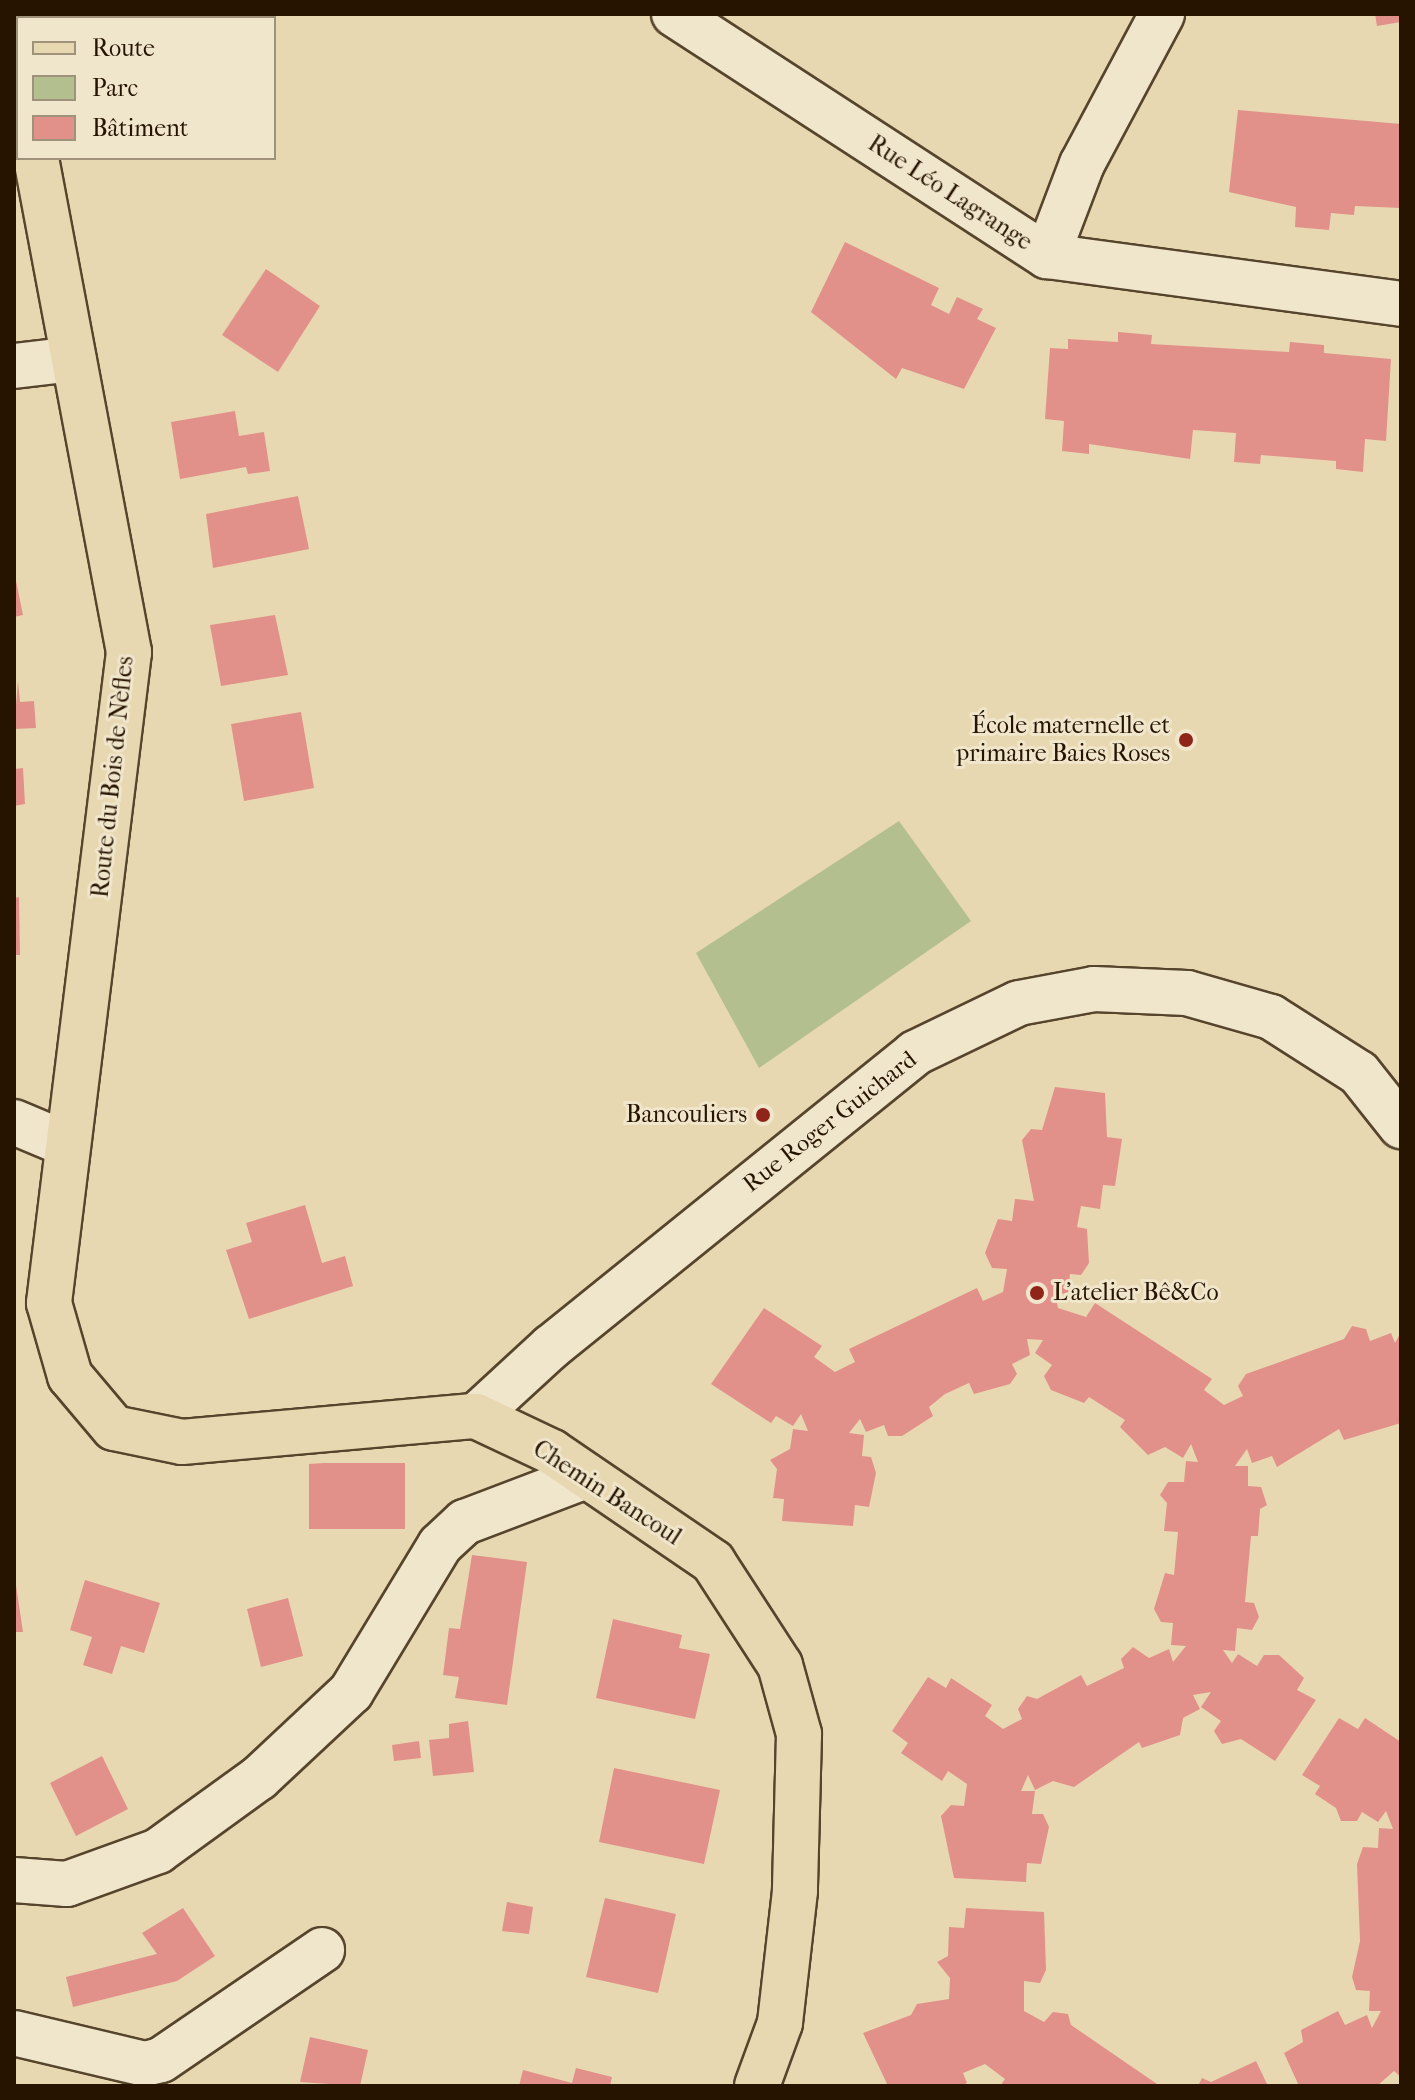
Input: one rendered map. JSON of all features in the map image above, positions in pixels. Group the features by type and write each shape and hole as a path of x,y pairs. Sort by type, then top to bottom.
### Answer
{"main road":[{"name":"Route du Bois de Nèfles","path":"36,160 129,652 64,1143"},
{"path":"64,1143 49,1303 70,1376 114,1428 182,1442 476,1416"},
{"name":"Chemin Bancoul","path":"476,1416 586,1476 713,1562 780,1665 795,1720 795,1891 780,2023 757,2086"}],"street":[{"name":"Rue Léo Lagrange","path":"674,14 1047,256 1401,304"},
{"path":"1047,256 1082,164 1162,14"},
{"path":"14,366 74,359"},
{"name":"Rue Roger Guichard","path":"476,1416 551,1347 915,1053 1019,1003 1094,989 1187,993 1271,1017 1359,1073 1401,1126"},
{"path":"14,1122 64,1143"},
{"path":"14,1880 67,1884 158,1851 259,1778 351,1692 440,1545 465,1522 586,1476"},
{"path":"14,2033 145,2064 161,2060 322,1950"}],"green space":[{"path":"899,821 971,921 759,1068 696,953"}],"building":[{"path":"1375,14 1401,14 1401,22 1377,26"},
{"path":"1238,110 1401,124 1401,208 1355,206 1354,215 1331,213 1329,230 1295,227 1296,207 1229,192"},
{"path":"845,242 939,288 931,305 949,314 957,297 983,309 977,319 996,328 964,389 902,368 896,379 811,312"},
{"path":"266,269 320,306 278,372 222,335"},
{"path":"1118,332 1152,335 1151,344 1289,352 1290,342 1324,345 1324,353 1391,359 1386,441 1365,439 1363,472 1336,469 1336,461 1261,455 1260,464 1234,462 1236,433 1193,430 1190,459 1089,444 1089,454 1062,451 1064,421 1045,419 1050,348 1068,349 1068,339 1118,342"},
{"path":"235,411 239,436 264,432 270,471 248,474 246,467 180,479 171,422"},
{"path":"298,496 309,549 213,568 206,514"},
{"path":"14,571 23,615 14,617"},
{"path":"275,615 288,675 221,686 210,625"},
{"path":"18,681 20,702 34,701 36,728 14,729"},
{"path":"301,712 314,788 244,801 231,724"},
{"path":"23,768 25,804 14,806 14,769"},
{"path":"19,897 20,955 14,955 14,898"},
{"path":"1055,1087 1105,1093 1107,1137 1122,1139 1115,1186 1103,1185 1100,1209 1081,1206 1077,1227 1087,1229 1089,1263 1081,1275 1070,1274 1068,1294 1055,1293 1058,1308 1086,1317 1095,1303 1212,1379 1204,1390 1224,1405 1243,1396 1238,1386 1246,1374 1344,1339 1352,1326 1366,1329 1370,1341 1391,1333 1395,1343 1401,1332 1401,1423 1344,1440 1339,1429 1277,1467 1272,1456 1252,1463 1247,1449 1235,1466 1248,1466 1248,1486 1261,1487 1267,1505 1260,1509 1258,1536 1251,1536 1245,1602 1254,1603 1259,1617 1252,1630 1237,1628 1235,1651 1223,1650 1232,1663 1238,1654 1257,1666 1264,1655 1279,1655 1304,1678 1297,1690 1316,1700 1275,1761 1241,1739 1222,1744 1214,1731 1221,1721 1201,1707 1211,1692 1193,1695 1200,1709 1183,1718 1180,1735 1142,1748 1139,1742 1074,1787 1053,1781 1035,1790 1028,1775 1021,1791 1035,1791 1032,1814 1043,1814 1049,1827 1041,1864 1027,1863 1026,1882 954,1878 941,1816 951,1805 964,1806 967,1784 948,1771 942,1781 901,1753 908,1743 892,1731 928,1677 946,1688 951,1678 992,1705 985,1716 1003,1729 1022,1719 1018,1709 1027,1696 1037,1699 1081,1675 1087,1686 1124,1668 1121,1659 1133,1647 1149,1658 1169,1649 1173,1662 1186,1646 1171,1645 1173,1623 1161,1622 1154,1609 1165,1573 1174,1575 1178,1532 1164,1531 1167,1503 1160,1495 1168,1482 1184,1482 1186,1461 1198,1462 1191,1444 1183,1458 1165,1447 1148,1455 1120,1427 1125,1420 1089,1397 1084,1403 1051,1390 1044,1376 1052,1365 1035,1353 1043,1340 1027,1339 1030,1355 1012,1364 1017,1374 1010,1384 974,1394 969,1383 945,1394 929,1407 933,1416 902,1436 888,1436 884,1425 866,1432 860,1419 849,1433 864,1435 862,1456 871,1457 876,1473 869,1507 855,1505 853,1526 782,1521 784,1499 773,1498 777,1469 770,1460 790,1449 793,1429 808,1431 801,1414 793,1426 776,1416 771,1423 711,1384 764,1308 822,1346 814,1357 835,1372 855,1362 849,1349 977,1288 983,1301 1003,1292 1007,1269 992,1268 985,1253 998,1219 1012,1221 1015,1199 1034,1201 1022,1140 1031,1129 1042,1130"},
{"path":"305,1205 322,1263 345,1256 353,1286 249,1319 226,1250 252,1242 246,1223"},
{"path":"405,1463 405,1529 309,1529 309,1464"},
{"path":"472,1555 527,1562 507,1705 455,1698 459,1677 443,1675 449,1628 460,1629"},
{"path":"14,1572 23,1632 14,1632"},
{"path":"85,1580 160,1603 144,1653 121,1646 112,1674 83,1665 92,1637 70,1630"},
{"path":"288,1598 303,1656 261,1667 247,1609"},
{"path":"613,1619 682,1635 679,1648 710,1654 695,1719 596,1698"},
{"path":"1339,1718 1358,1729 1365,1718 1401,1742 1401,2077 1394,2071 1377,2086 1299,2086 1284,2053 1303,2042 1301,2030 1338,2011 1345,2025 1367,2015 1372,2028 1381,2011 1369,2011 1370,1991 1356,1990 1352,1977 1360,1941 1357,1864 1363,1847 1378,1848 1379,1828 1393,1829 1386,1811 1378,1822 1362,1812 1357,1821 1341,1821 1336,1808 1315,1794 1320,1786 1302,1775"},
{"path":"468,1721 474,1772 433,1776 429,1740 449,1738 449,1724"},
{"path":"419,1741 421,1758 394,1761 392,1745"},
{"path":"102,1756 128,1809 76,1836 50,1783"},
{"path":"614,1768 720,1790 704,1864 599,1842"},
{"path":"605,1898 676,1914 658,1993 586,1977"},
{"path":"507,1902 533,1907 529,1934 502,1931"},
{"path":"183,1908 215,1956 177,1981 73,2007 66,1977 157,1954 142,1933"},
{"path":"966,1908 1044,1912 1046,1970 1040,1983 1024,1981 1024,2011 1044,2022 1053,2012 1068,2014 1071,2025 1160,2086 1000,2086 1005,2079 985,2064 963,2073 967,2083 960,2086 888,2086 863,2033 911,2015 917,2004 949,1999 950,1978 937,1962 948,1956 949,1927 964,1928"},
{"path":"310,2037 368,2050 360,2086 300,2082"},
{"path":"1256,2061 1268,2086 1198,2086 1202,2078 1211,2082"},
{"path":"576,2068 612,2077 610,2086 519,2086 523,2070 572,2083"}],"place":[{"name":"École maternelle et primaire Baies Roses","path":"1186,740"},
{"name":"Bancouliers","path":"763,1115"},
{"name":"L'atelier Bê&Co","path":"1037,1293"}]}
